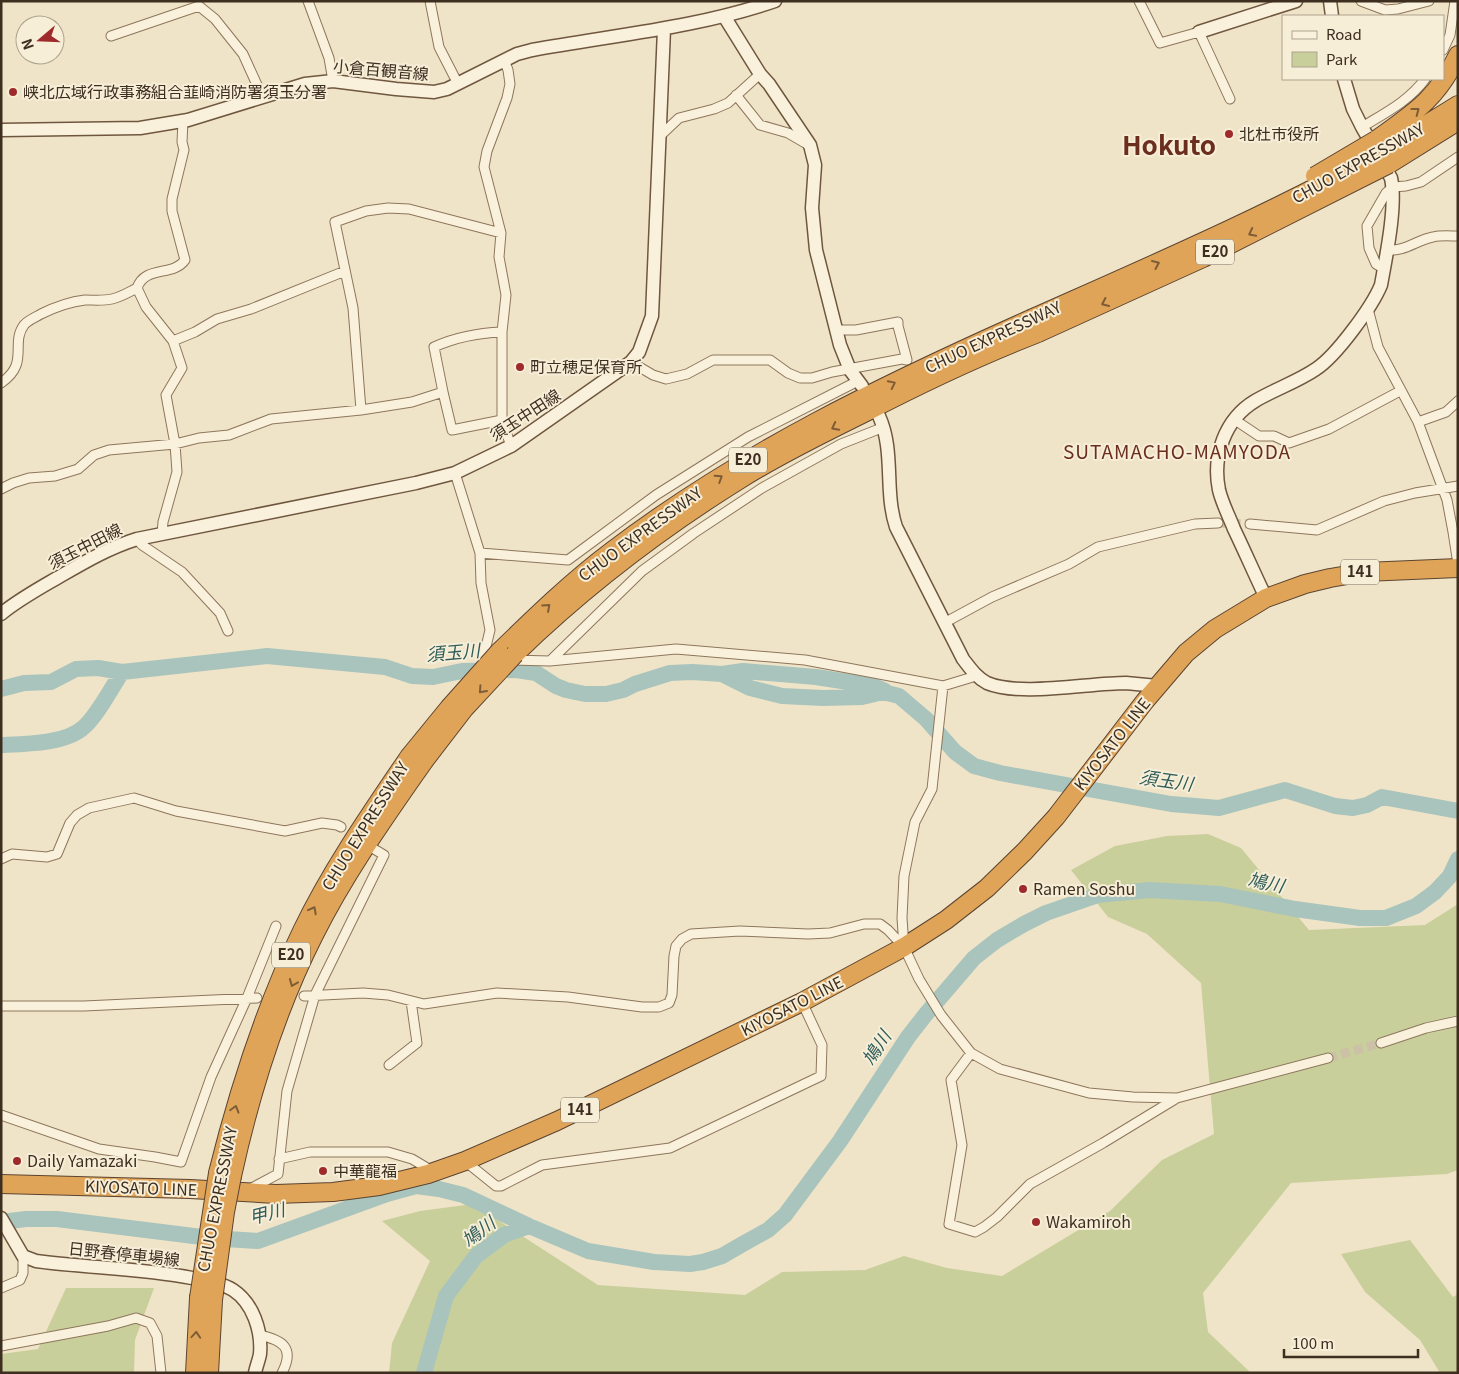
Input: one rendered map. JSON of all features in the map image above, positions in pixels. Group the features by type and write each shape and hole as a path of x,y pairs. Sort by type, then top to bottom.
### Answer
{"highway":[{"path":"1382,152 1448,75 1458,55"},
{"name":"CHUO EXPRESSWAY","path":"1035,326 1203,258 1458,105"},
{"name":"CHUO EXPRESSWAY","path":"194,1373 206,1299 222,1230 225,1174 242,1132 259,1073 283,1007 314,936 416,759 464,709 507,653 618,564 674,522 744,477 812,439 984,354 1035,326 1326,183 1382,152 1458,121"},
{"name":"KIYOSATO LINE","path":"1,1184 276,1194 333,1192 378,1186 434,1172 465,1161 557,1121 802,1002 904,947 946,920 987,888 1025,851 1074,793 1156,686 1186,653 1215,629 1266,598 1305,584 1356,573 1402,569 1458,568"},
{"name":"CHUO EXPRESSWAY","path":"206,1299 209,1373"}],"main road":[{"path":"664,29 724,16 742,6 775,1"},
{"path":"1199,32 1296,1"},
{"path":"1330,1 1332,15"},
{"path":"724,16 760,74 769,84 811,147 815,165 812,208 816,250 840,345 850,370 860,384"},
{"name":"小倉百観音線","path":"1,130 140,128 183,121 305,84 333,81 421,92 447,89 504,60 532,50 664,29"},
{"name":"須玉中田線","path":"1,614 20,599 99,554 137,539 416,483 455,473 511,446 630,362 639,352 652,316 664,29"},
{"path":"1266,598 1219,492 1216,463 1219,449 1227,432 1243,410 1256,400 1310,373 1324,363 1336,351 1376,297 1387,250 1393,187 1391,178 1353,109 1344,80"},
{"path":"882,421 888,450 891,511 896,527 963,659 976,676 988,683 1023,689 1126,683 1156,686"},
{"path":"1,1218 23,1256"},
{"name":"日野春停車場線","path":"23,1256 36,1261 55,1264 122,1268 172,1274 205,1280 232,1289 251,1310 257,1323 260,1353 255,1373"}],"street":[{"path":"308,1 329,58 333,81"},
{"path":"430,1 439,47 458,84"},
{"path":"1139,1 1160,43 1199,32 1230,99"},
{"path":"1361,1 1385,10 1398,9 1429,1"},
{"path":"1444,48 1450,35 1455,1"},
{"path":"110,36 199,6 215,19 242,54 263,98"},
{"path":"504,60 510,84 507,98 486,151 484,167 501,233 499,257 506,294 502,332 502,420 511,446"},
{"path":"660,136 679,118 714,109 728,103 760,74"},
{"path":"1362,127 1402,103 1424,80"},
{"path":"736,95 760,125 788,133 811,147"},
{"path":"1,383 11,377 15,370 18,362 20,337 24,325 32,319 59,305 84,300 113,299 137,288 140,281 147,275 180,266 185,260 172,212 172,199 184,150 182,142 183,121"},
{"path":"1384,269 1376,264 1369,248 1367,226 1386,193 1393,187 1421,182 1458,157"},
{"path":"361,410 353,308 335,222 366,212 388,208 409,209 501,233"},
{"path":"1387,250 1405,248 1433,237 1458,236"},
{"path":"173,341 195,332 217,319 251,309 345,271"},
{"path":"137,288 146,307 173,341 182,368 166,395 175,444 177,472 162,534"},
{"path":"1368,309 1378,347 1418,422 1443,489 1454,532 1458,564"},
{"path":"630,362 653,375 666,379 687,374 713,360 770,360 788,373 800,378 812,378 832,372 902,359 907,360 898,322 856,330 836,330"},
{"path":"502,332 483,332 453,339 434,347 452,430 502,420"},
{"path":"480,553 568,560 656,495 748,437 860,384"},
{"path":"1235,420 1259,436 1274,436 1289,443 1329,429 1400,391"},
{"path":"1,489 29,478 55,476 78,469 94,455 100,453 229,435 271,419 361,410 412,402 443,392"},
{"path":"1418,422 1446,412 1458,401"},
{"path":"550,661 642,571 694,533 762,488 882,421"},
{"path":"455,473 480,553 481,583 490,630 483,659 550,661 676,649 805,660 944,686 976,676"},
{"path":"1250,524 1317,530 1384,501 1415,492 1458,486"},
{"path":"944,623 992,597 1069,564 1098,547 1195,524 1218,524"},
{"path":"137,539 142,545 182,572 220,614 228,631"},
{"path":"904,947 902,918 904,876 915,822 932,789 944,686"},
{"path":"1,859 12,854 47,857 57,854 70,823 77,815 89,808 134,798 176,811 285,832 322,823 341,827"},
{"path":"244,1192 278,1174 287,1090 315,995 384,855 374,849"},
{"path":"304,996 363,993 388,995 424,1004 497,993 568,997 642,1007 659,1007 668,1003 672,995 676,946 682,939 691,934 740,931 830,933 864,924 880,924 904,947 924,986 942,1015 972,1053 1000,1069 1089,1092 1132,1097 1177,1098 1328,1058"},
{"path":"1,1115 99,1149 155,1156 181,1162 211,1077 252,998 276,926"},
{"path":"1,1006 84,1006 252,998"},
{"path":"389,1065 417,1043 411,1001"},
{"path":"465,1161 496,1186 502,1186 542,1164 670,1148 821,1076 822,1045 802,1002"},
{"path":"1380,1043 1458,1020"},
{"path":"972,1053 951,1080 962,1145 949,1224 975,1232 997,1217 1030,1184 1177,1098"},
{"path":"279,1159 310,1152 388,1152 412,1159 434,1172"},
{"path":"1,1288 20,1280 23,1273 23,1256"},
{"path":"1,1346 108,1326 136,1318 150,1324 157,1336 161,1373"},
{"path":"259,1336 274,1338 283,1344 287,1350 287,1363 282,1373"}],"green space":[{"path":"1208,834 1241,848 1309,930 1425,925 1458,904 1458,1170 1447,1174 1291,1183 1203,1293 1208,1332 1251,1373 389,1373 392,1343 430,1261 382,1221 420,1211 473,1204 598,1285 745,1295 782,1272 865,1270 904,1256 947,1268 1002,1276 1110,1211 1162,1160 1214,1134 1201,983 1147,934 1108,917 1071,870 1115,846 1167,836"},
{"path":"1410,1240 1453,1297 1458,1294 1458,1373 1440,1373 1420,1340 1365,1292 1341,1254"},
{"path":"66,1288 154,1288 135,1340 134,1373 1,1373 1,1354 38,1349"}],"waterway":[{"name":"須玉川","path":"1,689 24,683 51,682 76,669 98,668 122,672 267,656 385,667 412,676 433,677 462,671 516,670 536,673 556,686 585,694 606,694 623,690 635,684 670,673 722,674 750,688 782,696 862,697 883,692 899,696 926,719 955,752 974,766 1000,773 1171,804 1219,808 1285,790 1335,806 1353,808 1367,805 1382,797 1458,811"},
{"name":"須玉川","path":"722,674 743,671 816,677 874,686 885,691"},
{"name":"須玉川","path":"1,745 45,742 76,733 94,716 122,672"},
{"name":"鳩川","path":"1,1222 26,1219 57,1219 210,1238 258,1241 387,1194 416,1186 463,1195 588,1251 654,1262 690,1264 703,1262 722,1256 768,1230 785,1215 840,1141 908,1037 926,1014 974,958 997,940 1024,924 1046,913 1098,895 1150,890 1220,894 1295,909 1360,918 1386,918 1416,906 1435,892 1450,876 1458,859"},
{"name":"鳩川","path":"424,1373 446,1296 476,1256 504,1235 529,1226"}],"tunnel":[{"path":"1218,523 1250,524"},
{"path":"1328,1058 1381,1043"}],"place":[{"name":"峡北広域行政事務組合韮崎消防署須玉分署","path":"13,92"},
{"name":"北杜市役所","path":"1229,134"},
{"name":"町立穂足保育所","path":"520,367"},
{"name":"Ramen Soshu","path":"1023,889"},
{"name":"Daily Yamazaki","path":"17,1161"},
{"name":"中華龍福","path":"323,1171"},
{"name":"Wakamiroh","path":"1036,1222"}],"district":[{"name":"Hokuto","path":"1169,146"},
{"name":"SUTAMACHO-MAMYODA","path":"1177,452"}],"water label":[{"name":"甲川","path":"267,1214"}]}
